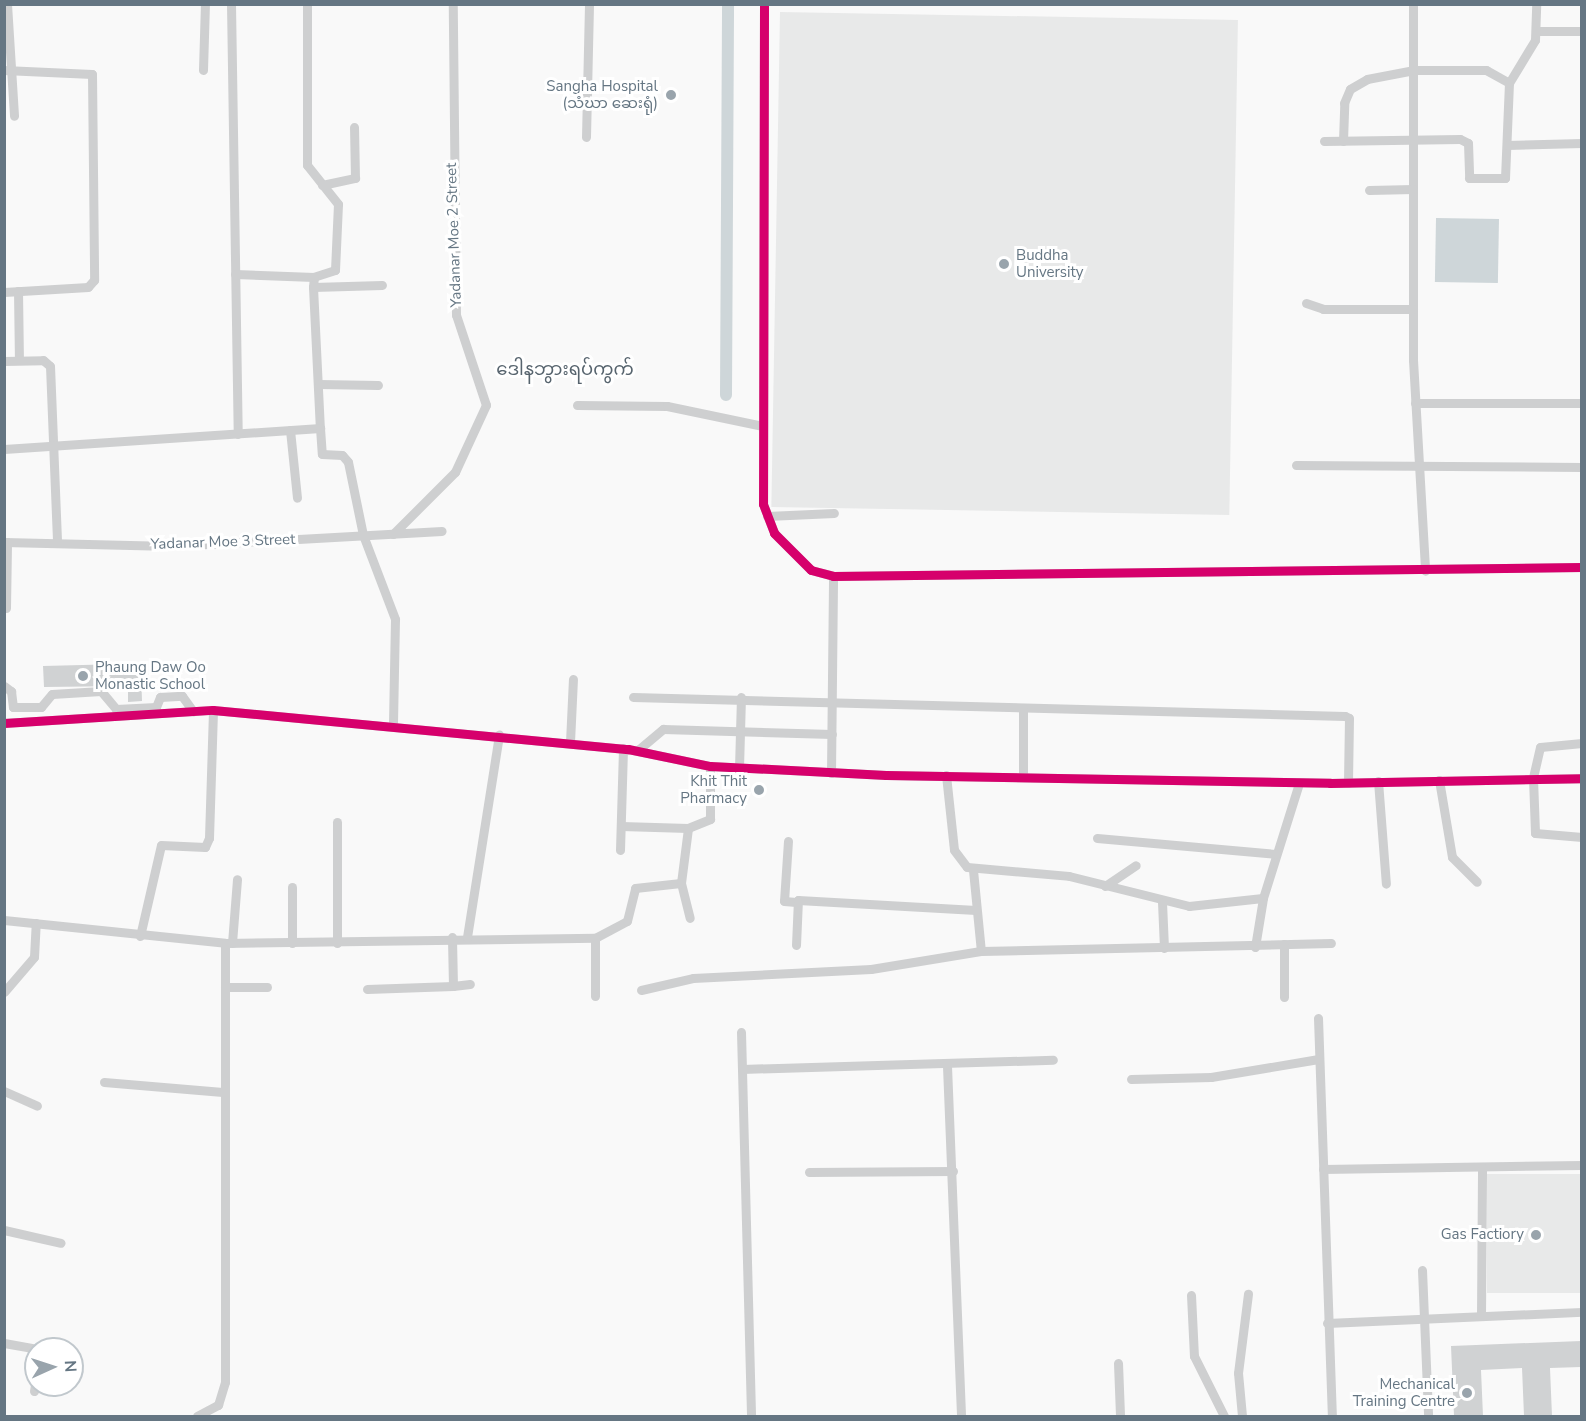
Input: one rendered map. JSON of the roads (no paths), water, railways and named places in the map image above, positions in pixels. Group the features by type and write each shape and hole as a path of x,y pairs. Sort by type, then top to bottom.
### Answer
{"street":[{"path":"7,4 9,70 14,116"},
{"path":"203,70 205,4"},
{"path":"231,4 238,434"},
{"path":"307,4 307,165 338,204 336,265 328,275 314,282"},
{"name":"Yadanar Moe 2 Street","path":"393,534 455,472 486,405 486,390 456,315 453,4"},
{"path":"586,137 589,4"},
{"path":"764,4 766,516 804,564 833,576 1425,571 1581,567"},
{"path":"1413,4 1413,309 1415,402 1425,571"},
{"path":"1324,141 1414,139 1467,141 1471,178 1507,177 1509,83 1536,31 1536,4"},
{"path":"1536,31 1581,32"},
{"path":"4,292 94,284 93,78 87,70 9,70"},
{"path":"1343,141 1344,103 1350,89 1384,74 1414,70 1486,70 1509,83"},
{"path":"322,185 354,178 354,127"},
{"path":"1507,145 1581,143"},
{"path":"1369,190 1413,189"},
{"path":"235,274 314,282 382,285"},
{"path":"314,282 322,454 342,455 348,462 363,535 398,632 393,726"},
{"path":"18,291 19,360"},
{"path":"1306,303 1323,309 1413,309"},
{"path":"4,361 44,360 50,366 55,444 57,542"},
{"path":"319,384 378,385"},
{"path":"1415,402 1581,403"},
{"path":"576,405 667,406 764,426"},
{"path":"4,449 320,428"},
{"path":"290,430 297,498"},
{"path":"1296,465 1581,467"},
{"path":"766,516 834,513"},
{"name":"Yadanar Moe 3 Street","path":"6,542 172,546 442,531"},
{"path":"6,542 6,608"},
{"path":"831,773 835,616 833,576"},
{"path":"570,742 573,679"},
{"path":"4,686 11,691 13,707 42,707 52,694 101,691 116,709 156,707 160,696 182,696 193,711"},
{"path":"633,697 741,697 1023,708 1345,716 1349,718 1348,783"},
{"path":"739,768 741,697"},
{"path":"1023,708 1023,777"},
{"path":"140,936 161,845 205,848 209,838 213,710"},
{"path":"4,723 213,710 570,742 638,750 710,766 831,773 1299,783 1581,778"},
{"path":"638,750 663,729 832,734"},
{"path":"467,937 499,735"},
{"path":"1581,743 1540,747 1533,778 1535,832 1581,837"},
{"path":"620,850 623,748"},
{"path":"621,826 688,828 710,819 710,766"},
{"path":"946,775 954,850 974,870 981,951"},
{"path":"1439,780 1452,857 1477,882"},
{"path":"1378,781 1386,884"},
{"path":"1255,947 1263,898 1299,783"},
{"path":"337,822 337,943"},
{"path":"688,828 681,883 690,918"},
{"path":"1097,838 1275,854"},
{"path":"788,841 784,901 976,910"},
{"path":"1105,886 1136,865"},
{"path":"974,870 1058,874 1162,902 1207,906 1263,898"},
{"path":"196,1416 218,1405 225,1382 223,1092 225,987 237,879"},
{"path":"4,921 229,943 337,943 452,937 595,938 627,921 635,888 681,883"},
{"path":"292,887 292,943"},
{"path":"796,902 796,945"},
{"path":"1162,902 1164,948"},
{"path":"4,992 34,957 36,923"},
{"path":"452,937 453,986"},
{"path":"595,938 595,996"},
{"path":"640,990 693,978 871,969 981,951 1255,947 1331,943"},
{"path":"1284,944 1284,997"},
{"path":"367,989 470,984"},
{"path":"225,987 267,987"},
{"path":"1318,1018 1332,1416"},
{"path":"741,1032 751,1416"},
{"path":"742,1069 946,1066 970,1059 1053,1060"},
{"path":"1131,1079 1211,1077 1318,1059"},
{"path":"946,1066 953,1171 961,1416"},
{"path":"104,1082 223,1092"},
{"path":"4,1091 37,1106"},
{"path":"1323,1170 1581,1165"},
{"path":"1481,1316 1482,1168"},
{"path":"809,1172 953,1171"},
{"path":"4,1230 61,1244"},
{"path":"1422,1270 1428,1416"},
{"path":"1242,1416 1238,1373 1248,1294"},
{"path":"1191,1296 1194,1356 1224,1416"},
{"path":"1327,1323 1581,1312"},
{"path":"4,1343 24,1347"},
{"path":"1118,1363 1120,1416"}],"waterway":[{"path":"726,395 728,4"}],"place":[{"name":"Sangha Hospital (သံဃာ ဆေးရုံ)","path":"671,95"},
{"name":"Buddha University","path":"1004,264"},
{"name":"Phaung Daw Oo Monastic School","path":"83,676"},
{"name":"Khit Thit Pharmacy","path":"759,790"},
{"name":"Gas Factiory","path":"1536,1235"},
{"name":"Mechanical Training Centre","path":"1467,1393"}],"district":[{"name":"ဒေါနဘွားရပ်ကွက်","path":"565,369"}]}
